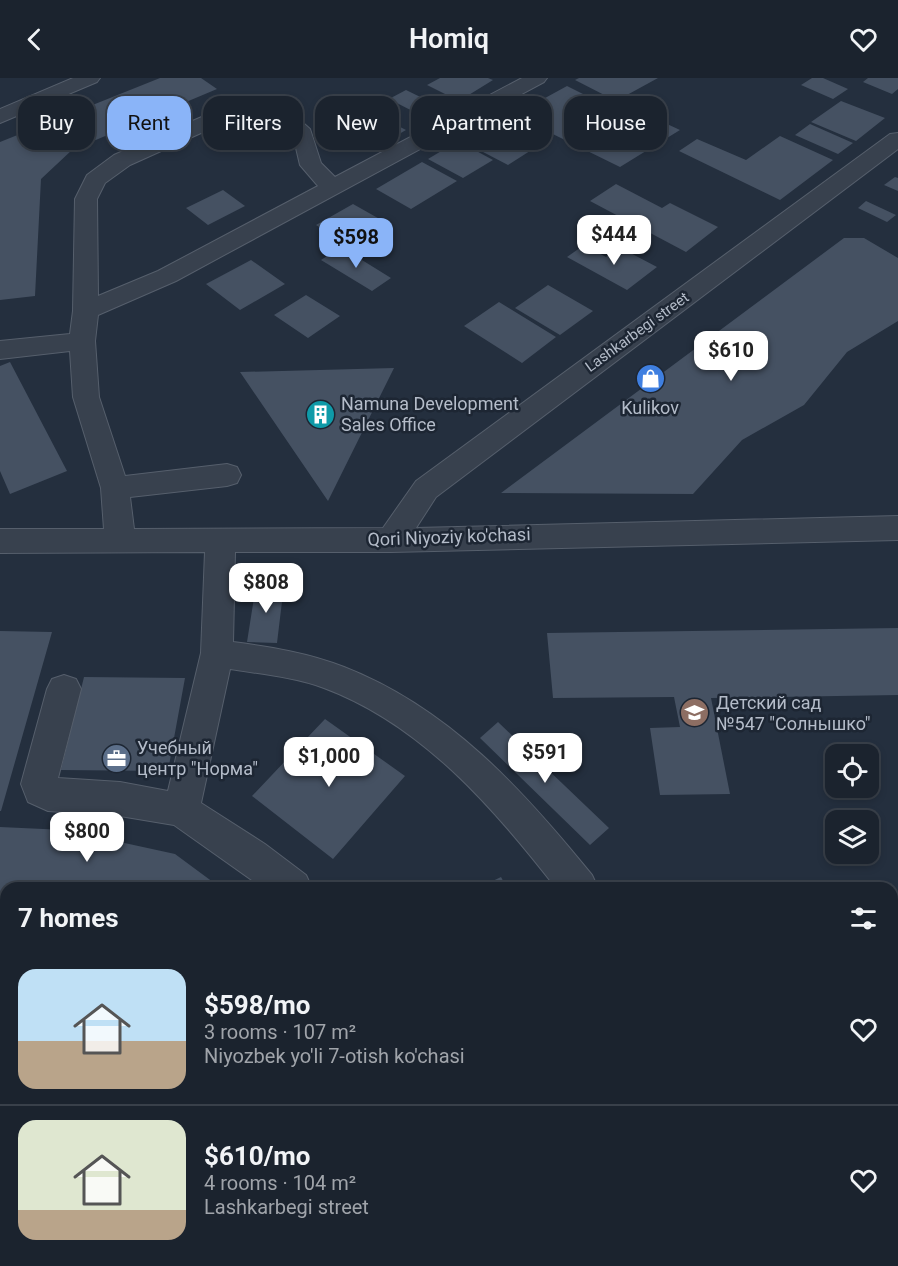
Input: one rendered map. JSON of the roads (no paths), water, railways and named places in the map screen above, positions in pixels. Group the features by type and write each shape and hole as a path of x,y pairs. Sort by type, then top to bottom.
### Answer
{"street":[{"path":"0,117 90,78"},
{"path":"0,350 84,327 167,276 537,78"},
{"path":"120,540 115,488 86,397 84,327 86,199 95,180 122,160 272,94 303,134 311,165 332,187"},
{"name":"Lashkarbegi street","path":"392,540 426,489 898,139"},
{"path":"1,324 9,330 28,333 84,327"},
{"path":"115,488 227,475"},
{"name":"Qori Niyoziy ko'chasi","path":"0,541 392,540 898,528"},
{"path":"181,810 217,653 220,541"},
{"path":"217,653 278,662 332,677 367,692 415,720 442,741 502,796 574,882"},
{"path":"64,689 39,784 41,790 48,795 120,799 181,810 252,856 285,882"}],"place":[{"name":"Kulikov","path":"650,379"},
{"name":"Namuna Development Sales Office","path":"320,414"},
{"name":"Детский сад №547 \"Солнышко\"","path":"695,713"},
{"name":"Учебный центр \"Норма\"","path":"116,758"}]}
